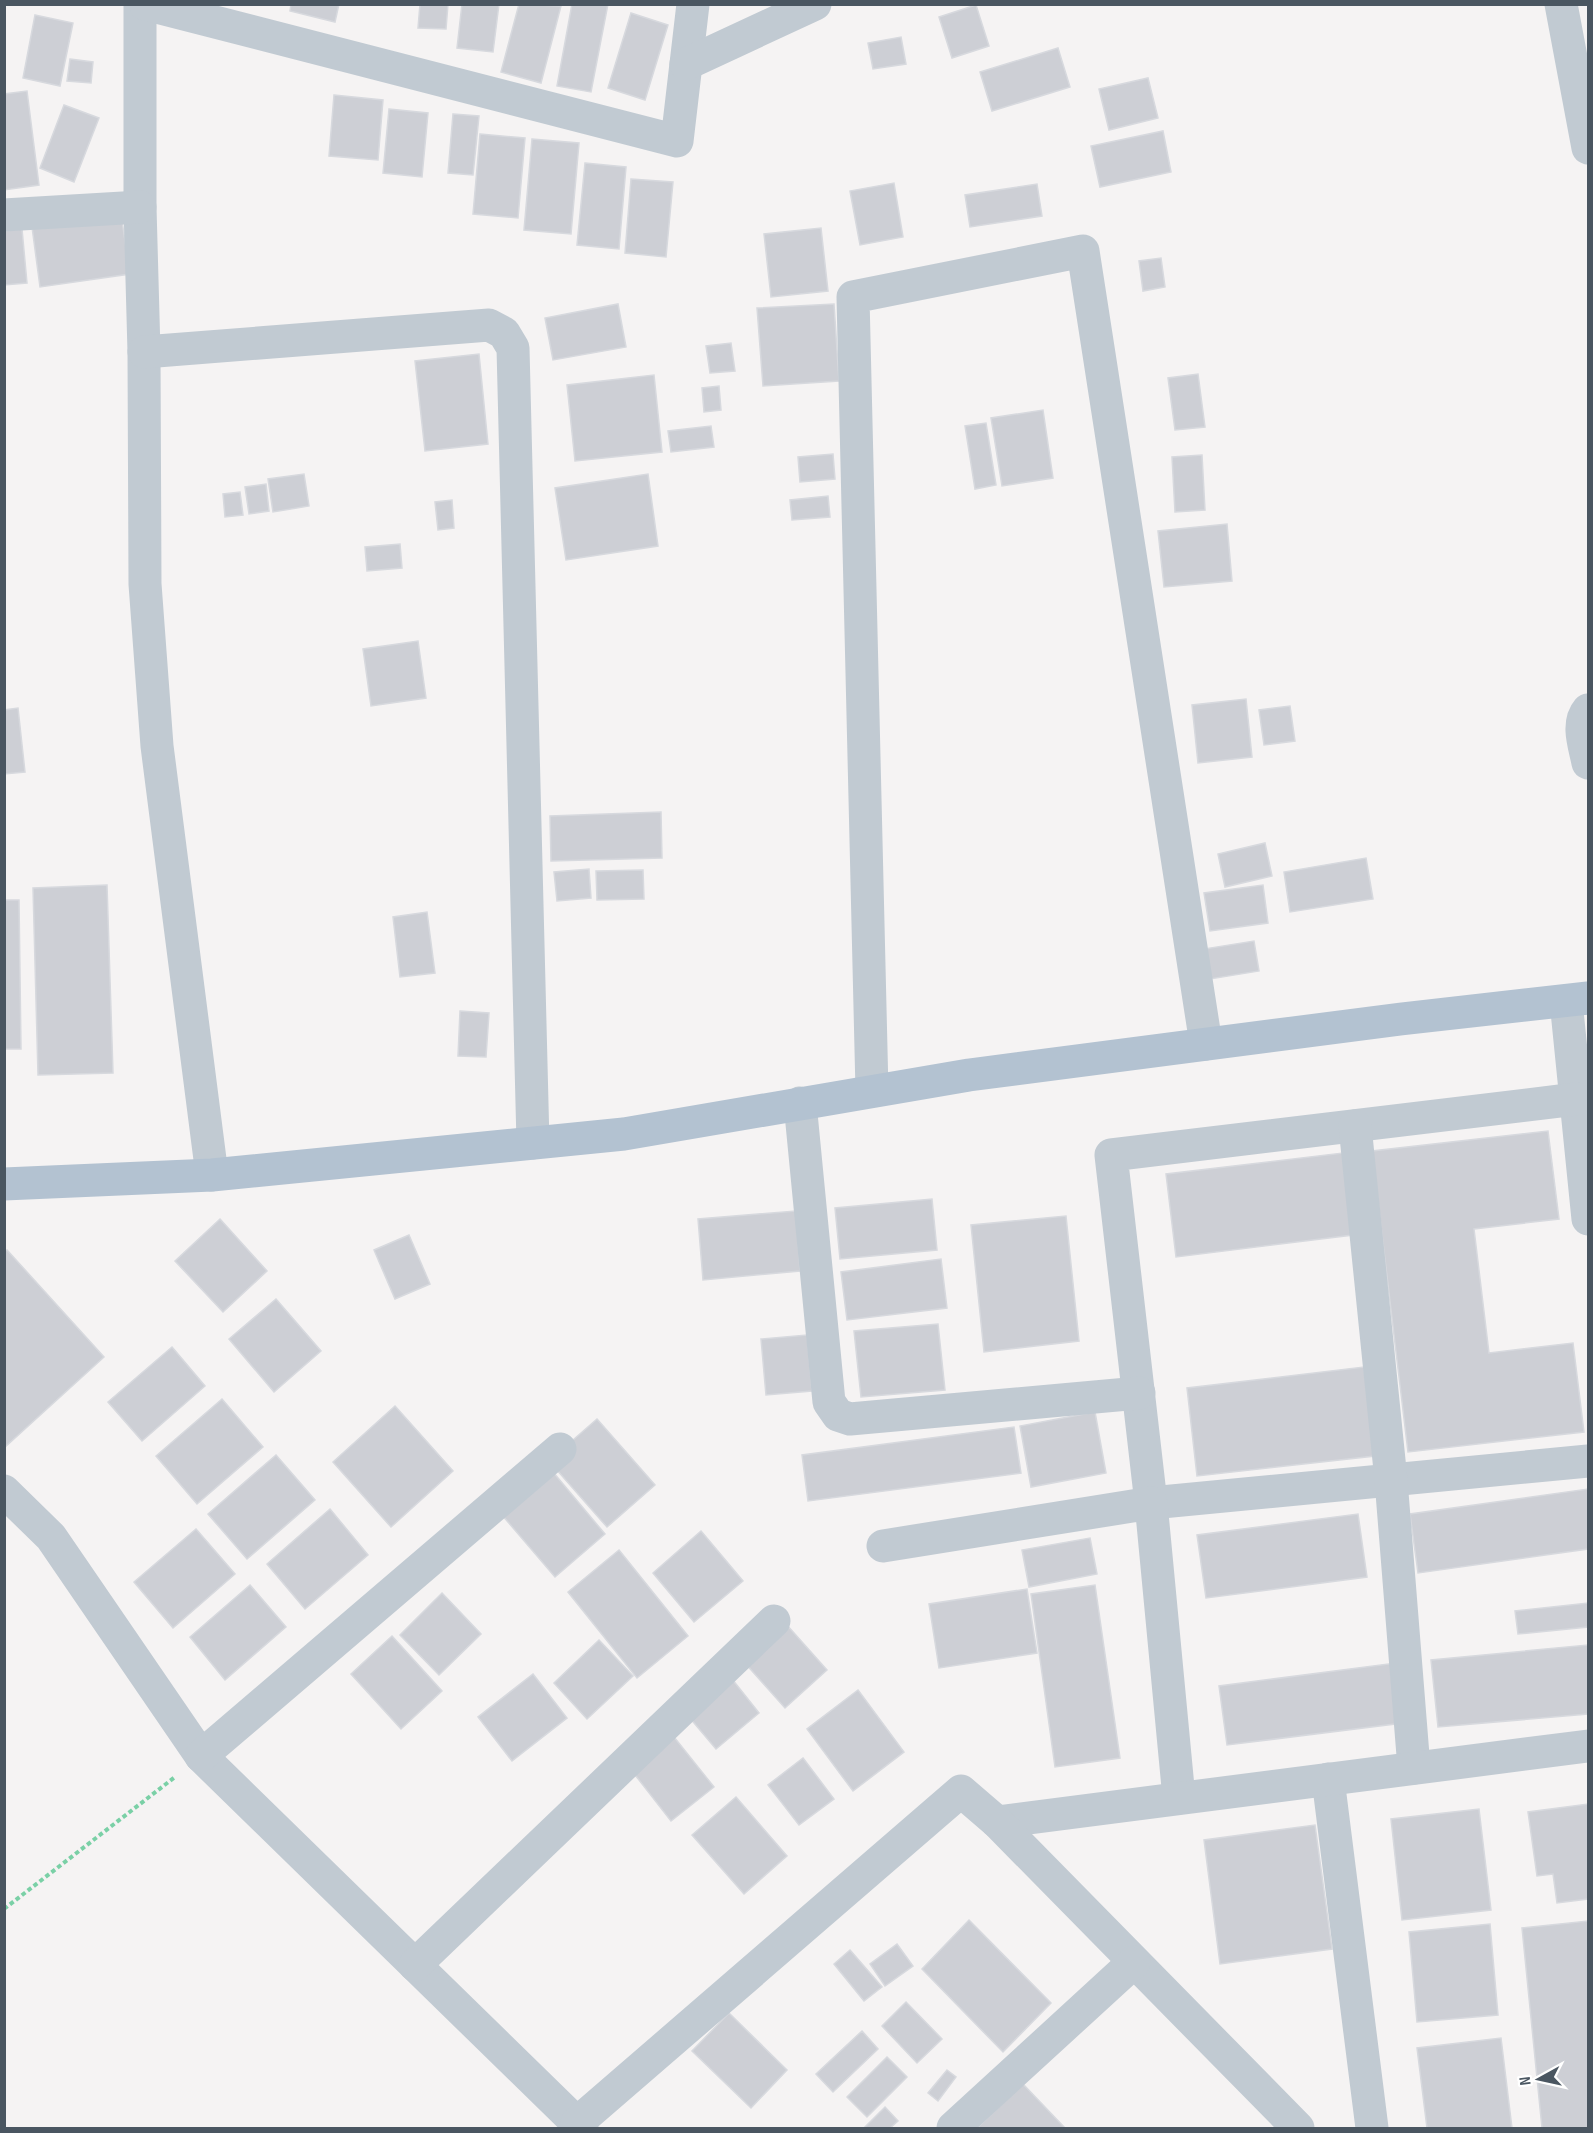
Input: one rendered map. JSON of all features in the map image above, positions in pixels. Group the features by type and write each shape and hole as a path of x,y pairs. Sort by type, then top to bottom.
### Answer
{"main road":[{"path":"4,1184 212,1175 624,1134 969,1075 1577,1000"}],"street":[{"path":"140,4 145,584 157,746 212,1175"},
{"path":"146,4 677,141 693,4"},
{"path":"686,64 815,4"},
{"path":"1562,4 1588,148"},
{"path":"4,215 140,207"},
{"path":"872,1091 853,297 1083,251 1206,1044"},
{"path":"144,352 489,325 504,333 513,348 533,1143"},
{"path":"1588,710 1581,726 1588,764"},
{"path":"1577,1000 1576,1099 1588,1219"},
{"path":"1179,1798 1151,1503 1111,1155 1576,1099"},
{"path":"800,1103 829,1402 838,1415 850,1419 1139,1393"},
{"path":"1355,1126 1391,1480 1414,1768"},
{"path":"201,1756 560,1449"},
{"path":"883,1546 1151,1503 1588,1461"},
{"path":"4,1491 51,1537 201,1756 580,2126 961,1791 997,1822 1298,2128"},
{"path":"415,1965 774,1621"},
{"path":"997,1822 1588,1746"},
{"path":"1328,1779 1372,2128"},
{"path":"953,2128 1134,1962"}],"path":[{"path":"4,1909 201,1756"}],"building":[{"path":"291,4 339,4 335,22 290,11"},
{"path":"420,4 448,4 446,29 418,28"},
{"path":"462,4 499,4 493,52 457,48"},
{"path":"519,4 561,6 541,83 501,72"},
{"path":"572,4 608,4 591,92 557,86"},
{"path":"976,5 989,46 952,58 939,17"},
{"path":"631,13 668,25 645,100 608,88"},
{"path":"35,15 73,23 60,86 23,78"},
{"path":"901,37 906,64 873,69 868,43"},
{"path":"1058,48 1070,87 992,111 980,72"},
{"path":"70,59 93,62 91,83 67,81"},
{"path":"1148,78 1158,118 1109,130 1099,89"},
{"path":"27,91 39,185 4,190 4,94"},
{"path":"334,95 383,100 378,160 329,156"},
{"path":"64,105 99,118 74,182 40,168"},
{"path":"389,109 428,113 422,177 383,173"},
{"path":"453,114 479,116 473,175 448,173"},
{"path":"1163,131 1171,172 1100,187 1091,146"},
{"path":"480,134 525,138 518,218 473,214"},
{"path":"532,139 579,143 571,234 524,230"},
{"path":"585,163 626,167 619,249 577,245"},
{"path":"631,179 673,182 666,257 625,253"},
{"path":"894,183 903,237 860,245 850,191"},
{"path":"1037,184 1042,216 970,227 965,195"},
{"path":"121,214 130,274 40,287 32,227"},
{"path":"821,228 828,291 771,297 764,234"},
{"path":"22,229 27,283 4,285 4,231"},
{"path":"1161,258 1165,287 1143,291 1139,261"},
{"path":"618,304 626,347 553,360 545,318"},
{"path":"834,304 839,381 763,386 757,308"},
{"path":"731,343 735,371 710,373 706,346"},
{"path":"479,354 488,444 425,451 415,361"},
{"path":"1198,374 1205,427 1175,430 1168,378"},
{"path":"654,375 662,452 575,461 567,385"},
{"path":"719,386 721,410 704,412 702,388"},
{"path":"1043,410 1053,478 1002,486 991,418"},
{"path":"986,423 996,485 975,489 965,426"},
{"path":"711,426 714,447 671,452 668,431"},
{"path":"833,454 835,479 800,482 798,457"},
{"path":"1202,455 1205,510 1175,512 1172,457"},
{"path":"304,474 309,506 273,512 268,479"},
{"path":"648,474 658,546 566,560 555,488"},
{"path":"266,484 269,511 249,514 245,487"},
{"path":"240,492 243,515 225,517 223,494"},
{"path":"828,496 830,517 792,520 790,500"},
{"path":"452,500 454,528 438,530 435,502"},
{"path":"1227,524 1232,581 1164,587 1158,531"},
{"path":"400,544 402,568 367,571 365,547"},
{"path":"418,641 426,698 371,706 363,649"},
{"path":"1246,699 1252,757 1198,763 1192,705"},
{"path":"1290,706 1295,741 1264,745 1259,710"},
{"path":"18,708 25,772 4,774 4,710"},
{"path":"661,812 662,858 551,861 550,816"},
{"path":"1265,843 1272,876 1225,887 1218,854"},
{"path":"1366,858 1373,899 1290,912 1284,872"},
{"path":"589,869 591,898 557,901 554,872"},
{"path":"643,870 644,899 597,900 596,871"},
{"path":"107,885 113,1073 38,1075 33,888"},
{"path":"1263,885 1268,923 1210,931 1204,893"},
{"path":"4,900 19,900 21,1049 4,1049"},
{"path":"427,912 435,973 400,977 393,917"},
{"path":"1254,941 1259,971 1210,979 1204,949"},
{"path":"460,1011 489,1013 486,1057 458,1056"},
{"path":"1548,1131 1559,1219 1474,1229 1489,1353 1573,1343 1584,1432 1408,1452 1372,1151"},
{"path":"1343,1153 1353,1235 1176,1257 1166,1174"},
{"path":"932,1199 937,1250 840,1259 835,1208"},
{"path":"796,1211 800,1271 703,1280 698,1219"},
{"path":"1066,1216 1079,1341 984,1352 971,1225"},
{"path":"220,1219 267,1271 223,1312 175,1261"},
{"path":"409,1235 430,1284 395,1299 374,1250"},
{"path":"7,1250 104,1357 5,1447 4,1252"},
{"path":"941,1259 947,1308 847,1320 841,1272"},
{"path":"276,1299 321,1351 274,1392 229,1339"},
{"path":"938,1324 945,1390 861,1397 854,1331"},
{"path":"807,1335 812,1391 766,1395 761,1339"},
{"path":"172,1347 205,1386 142,1441 108,1402"},
{"path":"1364,1367 1375,1456 1197,1476 1187,1388"},
{"path":"222,1399 263,1447 197,1504 156,1456"},
{"path":"395,1406 453,1471 391,1527 333,1462"},
{"path":"1095,1412 1106,1473 1031,1487 1020,1426"},
{"path":"597,1419 655,1485 607,1527 549,1461"},
{"path":"1014,1427 1021,1473 808,1501 802,1455"},
{"path":"276,1455 315,1500 247,1559 208,1514"},
{"path":"553,1472 605,1534 555,1577 502,1515"},
{"path":"1588,1489 1588,1549 1418,1573 1410,1514"},
{"path":"330,1509 368,1555 305,1609 267,1564"},
{"path":"1358,1514 1367,1577 1206,1598 1197,1535"},
{"path":"196,1529 235,1574 173,1628 134,1582"},
{"path":"701,1531 743,1581 694,1622 653,1573"},
{"path":"1090,1538 1097,1574 1029,1587 1022,1550"},
{"path":"619,1550 688,1636 637,1678 568,1592"},
{"path":"250,1585 286,1627 225,1680 190,1637"},
{"path":"1095,1585 1120,1758 1055,1767 1031,1594"},
{"path":"1027,1589 1037,1653 939,1668 929,1604"},
{"path":"442,1593 481,1634 439,1675 400,1635"},
{"path":"1588,1603 1588,1627 1518,1634 1515,1611"},
{"path":"786,1624 827,1670 785,1708 744,1662"},
{"path":"392,1636 442,1691 401,1729 351,1674"},
{"path":"599,1640 633,1676 587,1719 554,1683"},
{"path":"1588,1645 1588,1714 1438,1727 1431,1660"},
{"path":"1396,1663 1403,1723 1227,1745 1219,1686"},
{"path":"533,1674 567,1718 512,1761 478,1717"},
{"path":"728,1674 759,1713 716,1749 684,1711"},
{"path":"858,1690 904,1752 853,1791 807,1729"},
{"path":"674,1737 714,1787 671,1821 632,1771"},
{"path":"803,1758 834,1799 799,1825 768,1785"},
{"path":"736,1797 787,1856 744,1894 692,1835"},
{"path":"1588,1804 1588,1899 1557,1903 1553,1874 1537,1876 1528,1812"},
{"path":"1479,1809 1491,1910 1402,1920 1391,1819"},
{"path":"1315,1825 1332,1949 1220,1964 1204,1840"},
{"path":"969,1920 1051,2003 1003,2052 922,1969"},
{"path":"1588,1921 1588,2128 1542,2128 1522,1928"},
{"path":"1490,1924 1498,2015 1417,2022 1409,1932"},
{"path":"897,1944 913,1966 885,1986 870,1964"},
{"path":"850,1950 882,1987 864,2001 834,1964"},
{"path":"906,2002 942,2039 917,2063 882,2026"},
{"path":"729,2013 787,2070 751,2108 692,2051"},
{"path":"862,2031 878,2049 833,2092 816,2074"},
{"path":"1501,2038 1512,2128 1427,2128 1417,2048"},
{"path":"887,2057 907,2077 867,2117 847,2097"},
{"path":"947,2070 956,2077 938,2101 928,2093"},
{"path":"1023,2084 1065,2128 977,2128"},
{"path":"885,2107 898,2121 890,2128 864,2128"}]}
